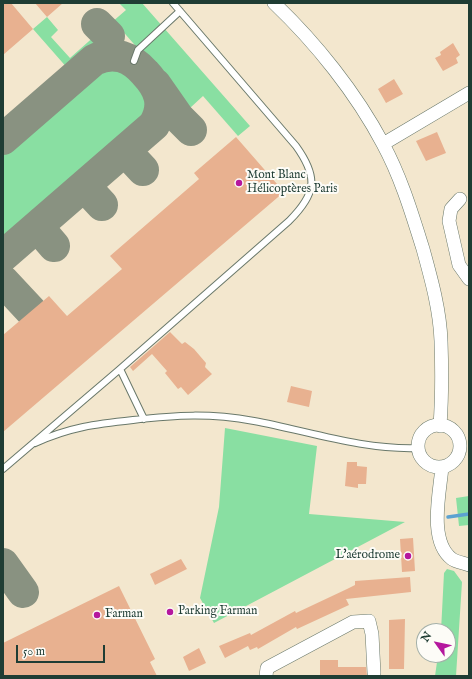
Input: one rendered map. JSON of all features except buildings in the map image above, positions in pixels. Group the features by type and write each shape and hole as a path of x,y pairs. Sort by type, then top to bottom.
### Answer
{"street":[{"path":"274,3 324,57 342,81 383,144 414,220 432,281 441,340 440,426"},
{"path":"383,144 469,94"},
{"path":"460,199 451,209 449,221 459,265 469,279"},
{"path":"440,426 446,427 456,434 464,451 452,462 442,467 429,464 424,460 418,448 419,442 426,430 440,426"},
{"path":"442,467 437,534 445,550 452,559 469,565"},
{"path":"266,676 267,668 353,622 368,621 372,634 374,673"}],"lane":[{"path":"3,469 36,443 289,221 305,204 311,187 309,168 296,146 173,3"},
{"path":"134,61 138,50 180,11"},
{"path":"120,368 144,419"},
{"path":"36,443 58,433 86,425 178,415 216,415 326,438 394,448 418,448"}],"green space":[{"path":"119,3 142,3 250,126 238,136 203,96 190,108 119,27 117,29 111,23 126,10"},
{"path":"47,17 58,30 51,37 70,58 97,34 103,41 69,70 33,29"},
{"path":"114,65 126,68 135,73 143,80 148,88 150,107 147,117 141,127 3,246 3,152 94,74 104,67"},
{"path":"225,428 317,446 309,514 405,522 214,623 200,598 219,507"},
{"path":"469,496 469,525 459,526 456,498"},
{"path":"447,569 454,571 462,582 456,676 435,676 437,663 456,663 456,623 441,623 444,573"}],"waterway":[{"path":"448,517 469,514"}],"taxiway":[{"path":"97,24 109,36"},
{"path":"3,139 94,60 101,57 122,57 140,67 158,91 160,98 160,111 154,125 3,256"},
{"path":"155,84 178,117 191,130"},
{"path":"130,146 130,156 143,170"},
{"path":"89,182 89,191 102,205"},
{"path":"42,222 42,232 54,246"},
{"path":"3,281 31,311"},
{"path":"3,564 23,592"}],"place":[{"name":"Mont Blanc Hélicoptères Paris","path":"239,183"},
{"name":"L'aérodrome","path":"408,556"},
{"name":"Parking Farman","path":"170,612"},
{"name":"Farman","path":"97,615"}]}
